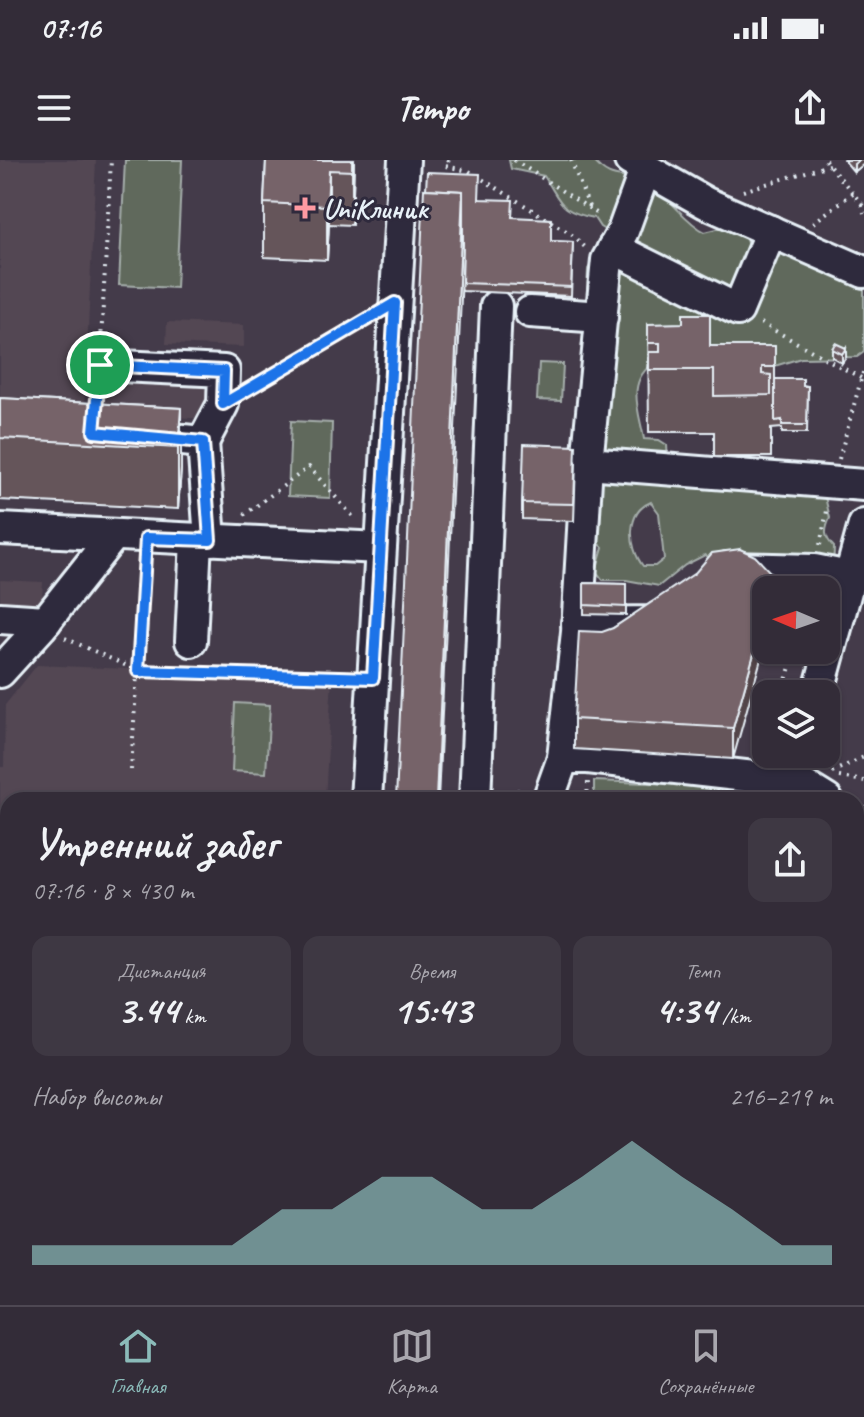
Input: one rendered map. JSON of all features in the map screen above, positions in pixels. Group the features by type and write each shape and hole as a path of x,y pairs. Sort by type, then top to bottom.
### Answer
{"street":[{"path":"366,792 404,160"},
{"path":"551,792 560,764 577,623 587,463 602,317 614,246 637,165 706,203 864,272"},
{"path":"614,246 738,310 781,235"},
{"path":"475,792 496,306"},
{"path":"530,312 602,317"},
{"path":"100,365 224,371 223,404 203,442 203,540 191,641"},
{"path":"109,433 203,442"},
{"path":"587,463 864,485"},
{"path":"840,600 854,576 864,525"},
{"path":"0,529 380,548"},
{"path":"0,672 113,536"},
{"path":"577,623 667,610 724,568 814,570 854,576"},
{"path":"0,618 43,624"},
{"path":"560,764 588,758 799,779 816,792"}],"path":[{"path":"100,365 111,160"},
{"path":"449,160 445,166 469,171 571,234 590,251 614,246 590,209 571,160"},
{"path":"515,160 590,209"},
{"path":"706,203 827,162 863,203 864,213"},
{"path":"781,235 853,193"},
{"path":"223,404 395,303"},
{"path":"738,310 861,378"},
{"path":"203,540 309,467 380,548"},
{"path":"131,770 146,538"},
{"path":"43,624 138,671 373,678"},
{"path":"864,757 826,775 864,781"},
{"path":"510,792 527,789 560,764"}],"shaded area":[{"path":"0,160 96,160 84,414 0,410"},
{"path":"167,322 244,325 244,347 166,344"},
{"path":"103,375 211,380 209,419 101,413"},
{"path":"0,580 43,582 41,615 0,613"},
{"path":"37,665 332,678 325,792 0,792 0,767 4,767 5,705"}],"green space":[{"path":"125,160 182,160 176,288 119,285"},
{"path":"509,160 593,160 612,175 637,180 654,188 705,232 725,227 744,235 748,245 759,243 864,280 864,352 857,357 801,358 768,368 655,362 640,378 637,387 637,407 644,439 659,440 667,445 669,478 825,497 830,518 826,534 834,547 828,576 752,576 752,582 705,555 685,565 659,586 626,580 603,580 596,571 603,547 594,539 587,511 601,479 587,292 588,269 610,233 600,227 594,218 568,209 544,176 511,169","holes":["651,502 659,513 664,559 655,566 643,566 634,549 634,522 637,514"]},
{"path":"539,363 563,364 561,401 537,400"},
{"path":"291,421 332,423 330,498 288,496"},
{"path":"235,703 270,705 266,773 232,771"},
{"path":"594,781 730,786 730,792 594,792"}],"building":[{"path":"266,160 352,160 352,171 329,170 327,206 264,203"},
{"path":"427,172 480,174 479,199 513,200 512,217 551,219 551,241 573,242 571,287 462,283 463,191 426,189"},
{"path":"424,189 463,191 436,792 396,792"},
{"path":"683,314 710,314 710,346 775,346 775,367 762,367 762,374 771,375 771,395 714,396 714,370 649,370 649,352 660,352 660,343 648,343 648,324 683,323"},
{"path":"835,343 846,348 842,354 832,349"},
{"path":"775,379 803,379 803,386 808,386 807,425 782,425 782,420 775,421"},
{"path":"0,398 181,408 178,448 0,438"},
{"path":"524,444 576,446 574,504 522,503"},
{"path":"740,549 755,556 772,574 752,576 752,661 733,728 574,719 579,631 602,632 613,628 695,573 712,553"},
{"path":"584,583 626,584 626,607 584,605"}],"place":[{"name":"UniКлиник","path":"305,208"}],"route":[{"path":"395,303 373,678 138,671 146,538 210,540 203,442 94,432 100,365 224,371 223,404 395,303"}]}
